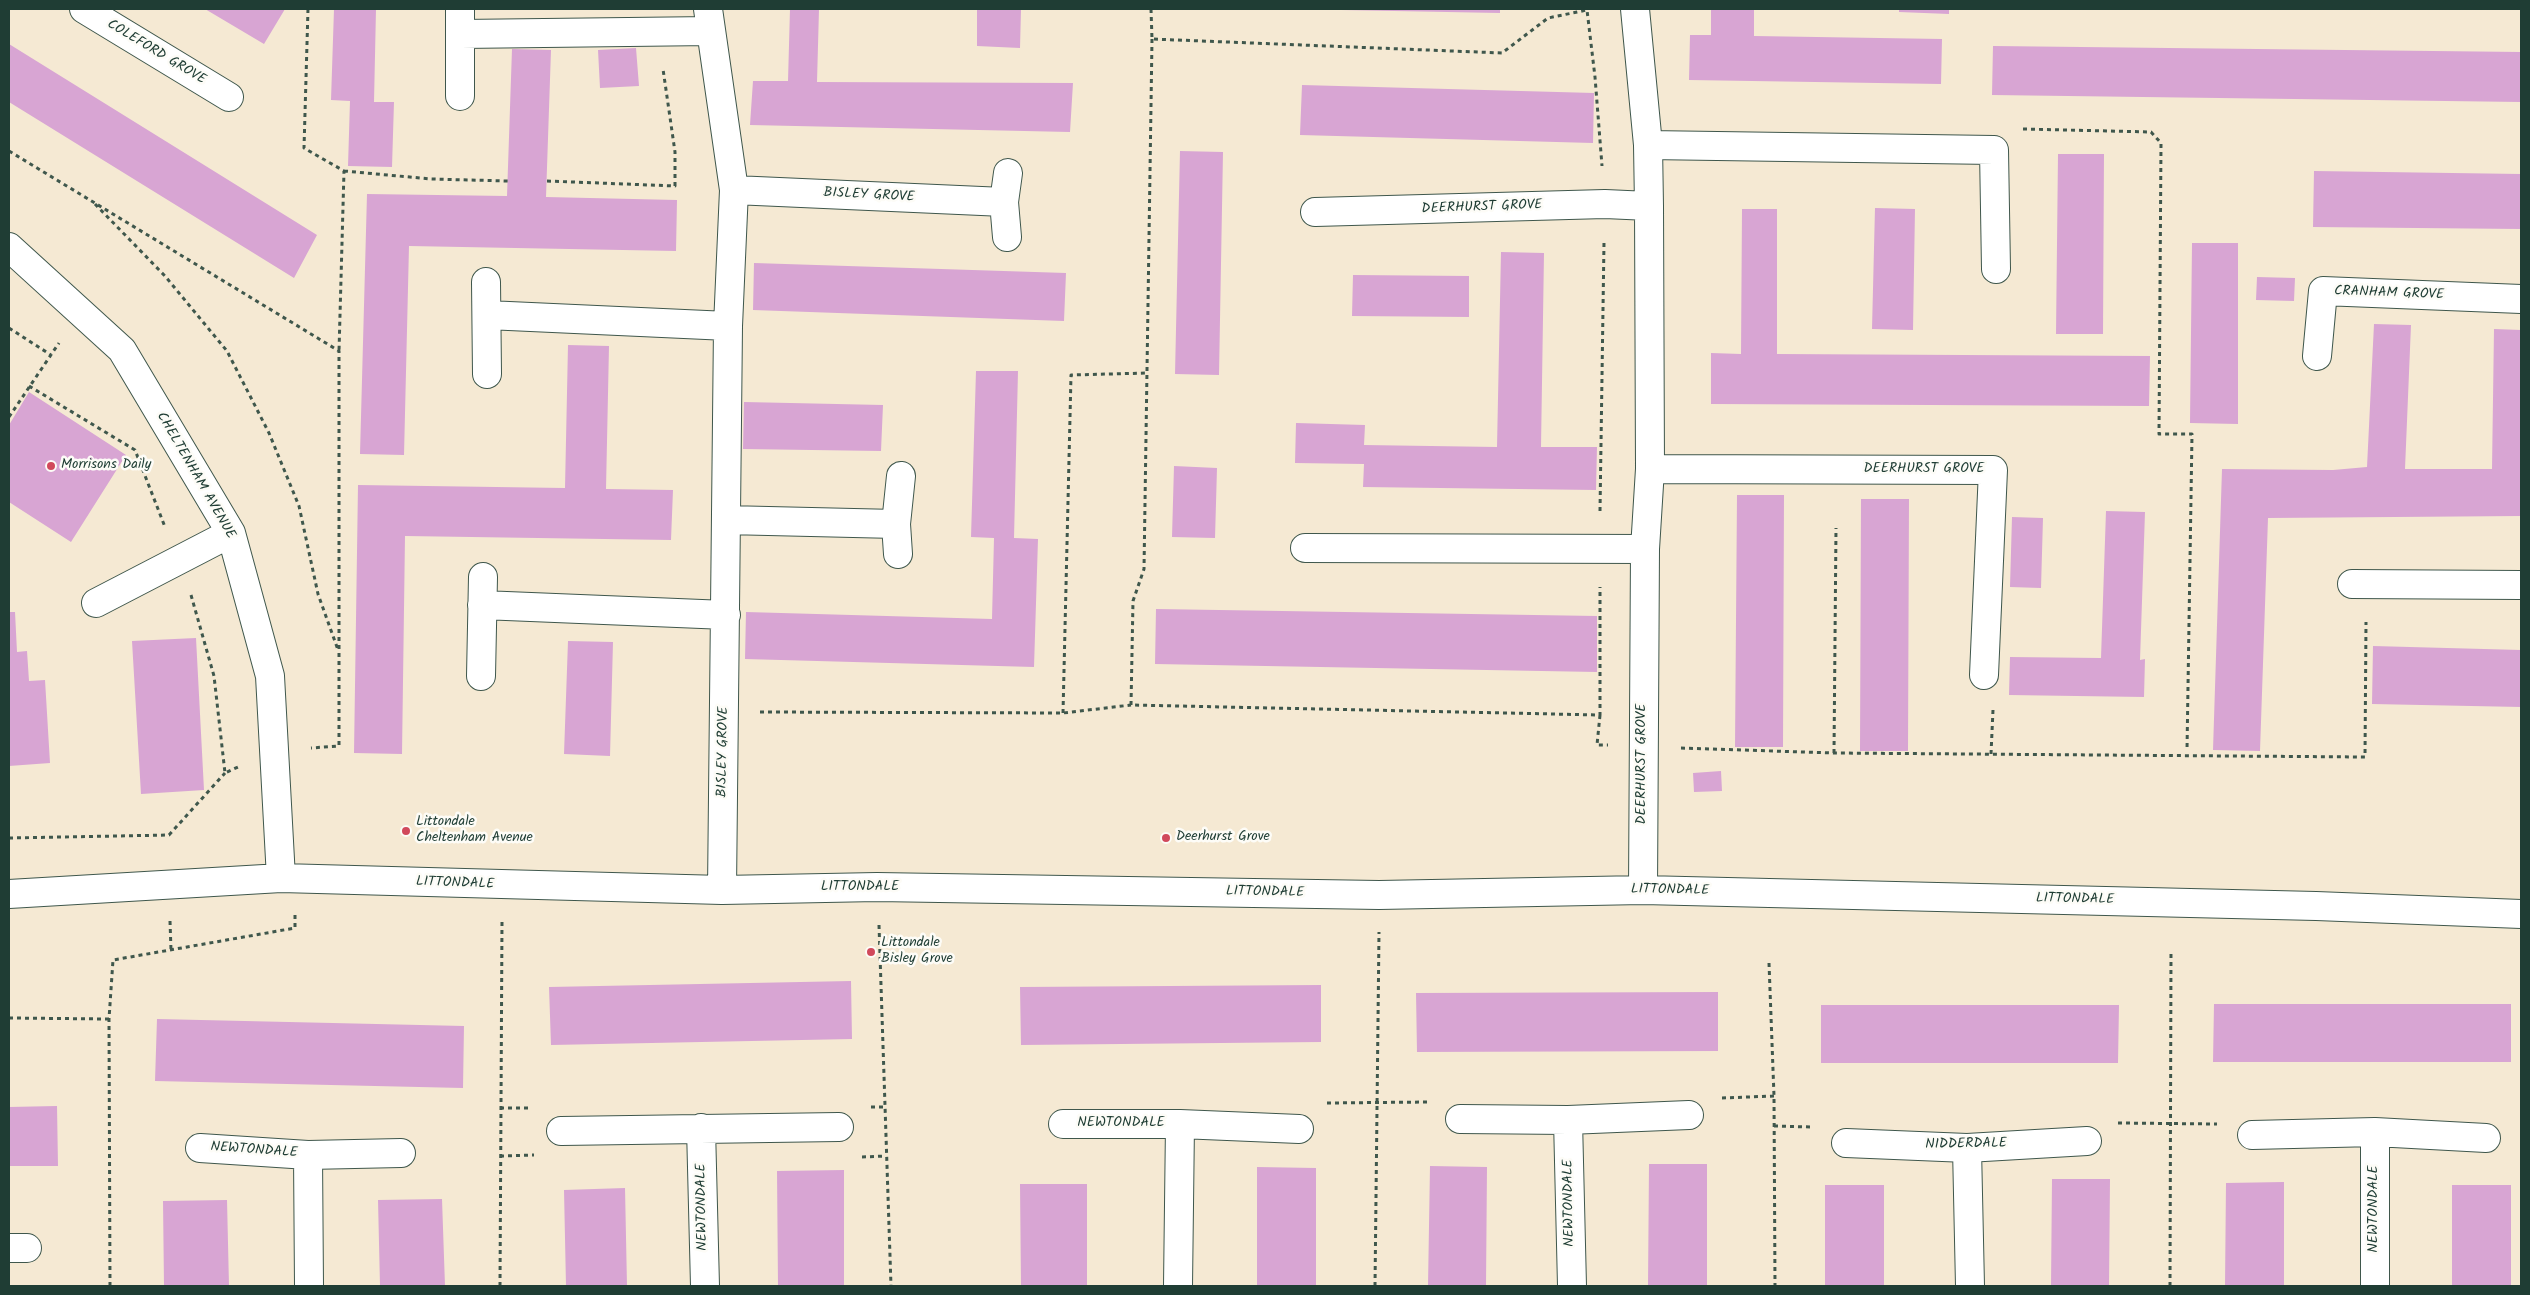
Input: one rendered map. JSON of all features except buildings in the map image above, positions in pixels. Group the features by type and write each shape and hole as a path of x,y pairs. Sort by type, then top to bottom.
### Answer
{"street":[{"name":"COLEFORD GROVE","path":"84,9 229,97"},
{"name":"DEERHURST GROVE","path":"1635,9 1648,145 1650,206 1650,469 1645,549 1643,890"},
{"name":"BISLEY GROVE","path":"460,96 460,22 656,31 709,20 734,190 728,326 722,890"},
{"path":"1648,145 1994,150 1996,270"},
{"path":"1007,237 1004,202 1008,173"},
{"name":"BISLEY GROVE","path":"734,190 1004,202"},
{"name":"DEERHURST GROVE","path":"1315,212 1605,204 1650,206"},
{"name":"CHELTENHAM AVENUE","path":"9,247 122,350 231,533 270,676 288,879"},
{"path":"486,282 487,374"},
{"name":"CRANHAM GROVE","path":"2317,356 2323,291 2521,299"},
{"path":"487,315 728,326"},
{"name":"DEERHURST GROVE","path":"1650,469 1993,470 1984,676"},
{"path":"898,554 896,524 901,476"},
{"path":"726,520 896,524"},
{"path":"96,603 231,533"},
{"path":"1305,548 1645,549"},
{"path":"482,676 483,576"},
{"path":"2359,584 2521,585"},
{"path":"482,605 726,615"},
{"name":"LITTONDALE","path":"9,894 288,879 503,886 722,890 877,887 1379,895 1643,890 2316,906 2521,914"},
{"path":"1460,1119 1568,1120 1689,1115"},
{"name":"NEWTONDALE","path":"1568,1120 1572,1286"},
{"name":"NEWTONDALE","path":"1063,1124 1180,1124 1299,1129"},
{"name":"NEWTONDALE","path":"1178,1286 1180,1124"},
{"path":"561,1131 839,1127"},
{"name":"NEWTONDALE","path":"701,1128 705,1286"},
{"path":"2252,1135 2375,1132 2486,1138"},
{"name":"NEWTONDALE","path":"2375,1132 2375,1286"},
{"name":"NIDDERDALE","path":"1846,1143 1967,1148 2087,1141"},
{"name":"NEWTONDALE","path":"200,1148 308,1154 401,1153"},
{"path":"1967,1148 1970,1286"},
{"name":"NEWTONDALE","path":"308,1154 310,1286"}],"path":[{"path":"308,9 304,148 344,171 431,179 508,181"},
{"path":"547,181 675,186 675,152 656,31"},
{"path":"1994,150 1993,128 2150,132 2161,143 2158,434 2192,434 2187,750"},
{"path":"339,351 344,171"},
{"path":"91,200 164,276 227,351 269,433 299,506 318,594 339,654"},
{"path":"9,418 80,311"},
{"path":"9,328 51,355"},
{"path":"1064,713 1071,375 1148,373"},
{"path":"1834,753 1836,528"},
{"path":"1600,714 1597,745 1834,753 2365,757 2359,584"},
{"path":"725,711 1064,713 1131,706"},
{"path":"9,838 169,836 224,773"},
{"path":"110,1286 109,1019 113,960 295,928 288,879"},
{"path":"500,1286 503,886"},
{"path":"877,887 891,1286"},
{"path":"1375,1286 1379,895"},
{"path":"2170,1286 2171,950"},
{"path":"1768,963 1774,1096 1775,1286"},
{"path":"9,1018 109,1019"},
{"path":"1689,1115 1706,1099 1774,1096"},
{"path":"1299,1129 1307,1104 1440,1102 1460,1119"},
{"path":"2087,1141 2103,1123 2236,1125 2252,1135"}],"place":[{"name":"Morrisons Daily","path":"51,466"},
{"name":"Littondale Cheltenham Avenue","path":"406,831"},
{"name":"Deerhurst Grove","path":"1166,838"},
{"name":"Littondale Bisley Grove","path":"871,952"}]}
